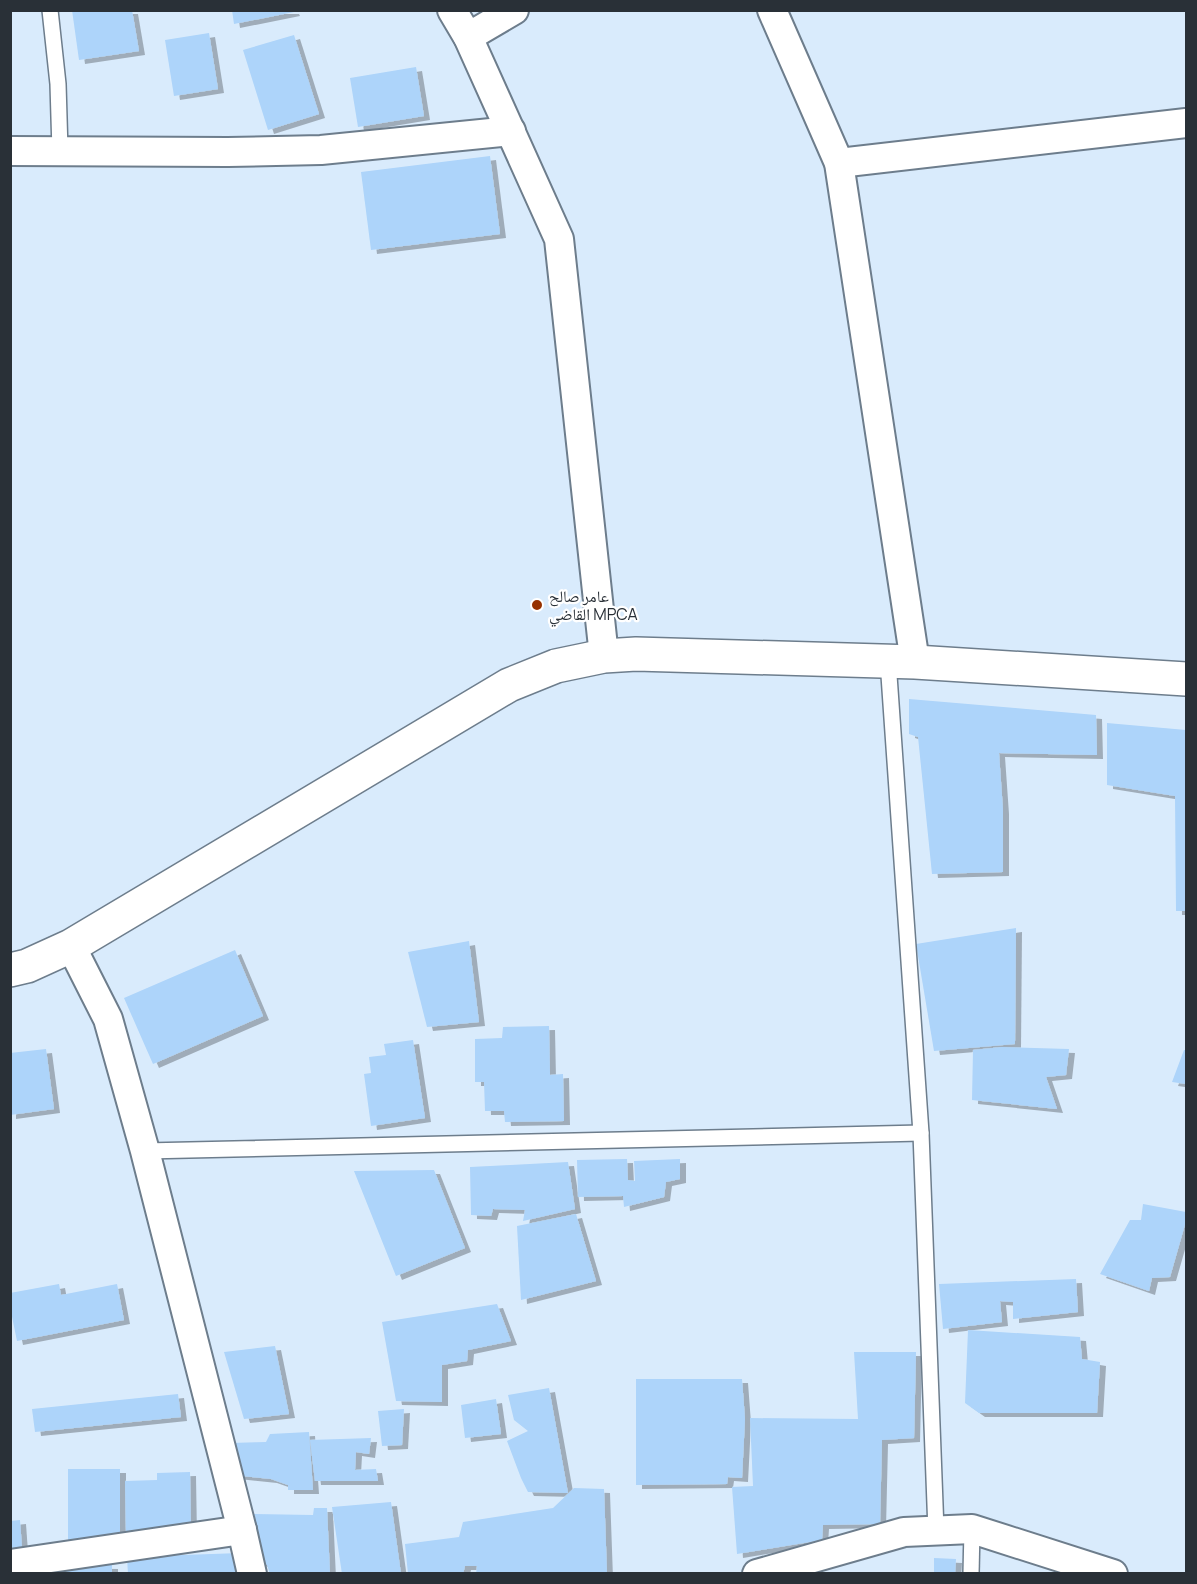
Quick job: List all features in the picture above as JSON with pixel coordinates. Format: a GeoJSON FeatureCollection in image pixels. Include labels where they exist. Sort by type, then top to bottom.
{"type":"FeatureCollection","features":[{"type":"Feature","properties":{"kind":"street"},"geometry":{"type":"LineString","coordinates":[[452,10],[468,37],[559,239],[604,656]]}},
{"type":"Feature","properties":{"kind":"street"},"geometry":{"type":"LineString","coordinates":[[468,37],[514,10]]}},
{"type":"Feature","properties":{"kind":"street"},"geometry":{"type":"LineString","coordinates":[[772,10],[839,163],[902,661]]}},
{"type":"Feature","properties":{"kind":"street"},"geometry":{"type":"LineString","coordinates":[[839,163],[1186,123]]}},
{"type":"Feature","properties":{"kind":"street"},"geometry":{"type":"LineString","coordinates":[[10,151],[321,150],[511,131]]}},
{"type":"Feature","properties":{"kind":"street"},"geometry":{"type":"LineString","coordinates":[[10,970],[27,966],[71,946],[509,685],[556,666],[604,656],[636,654],[902,661],[1186,679]]}},
{"type":"Feature","properties":{"kind":"street"},"geometry":{"type":"LineString","coordinates":[[71,946],[108,1019],[252,1574]]}},
{"type":"Feature","properties":{"kind":"street"},"geometry":{"type":"LineString","coordinates":[[757,1574],[904,1532],[972,1529],[1113,1574]]}},
{"type":"Feature","properties":{"kind":"street"},"geometry":{"type":"LineString","coordinates":[[10,1564],[242,1530]]}},
{"type":"Feature","properties":{"kind":"lane"},"geometry":{"type":"LineString","coordinates":[[50,10],[58,84],[60,151]]}},
{"type":"Feature","properties":{"kind":"lane"},"geometry":{"type":"LineString","coordinates":[[902,661],[936,1531]]}},
{"type":"Feature","properties":{"kind":"lane"},"geometry":{"type":"LineString","coordinates":[[144,1151],[921,1133]]}},
{"type":"Feature","properties":{"kind":"lane"},"geometry":{"type":"LineString","coordinates":[[971,1574],[972,1529]]}},
{"type":"Feature","properties":{"kind":"building"},"geometry":{"type":"Polygon","coordinates":[[[72,10],[132,10],[139,51],[79,60],[72,10]]]}},
{"type":"Feature","properties":{"kind":"building"},"geometry":{"type":"Polygon","coordinates":[[[232,10],[293,10],[294,12],[234,24],[232,10]]]}},
{"type":"Feature","properties":{"kind":"building"},"geometry":{"type":"Polygon","coordinates":[[[209,33],[218,89],[174,96],[165,40],[209,33]]]}},
{"type":"Feature","properties":{"kind":"building"},"geometry":{"type":"Polygon","coordinates":[[[294,35],[319,114],[268,130],[243,50],[294,35]]]}},
{"type":"Feature","properties":{"kind":"building"},"geometry":{"type":"Polygon","coordinates":[[[416,67],[424,116],[358,127],[350,78],[416,67]]]}},
{"type":"Feature","properties":{"kind":"building"},"geometry":{"type":"Polygon","coordinates":[[[490,156],[500,234],[371,250],[361,172],[490,156]]]}},
{"type":"Feature","properties":{"kind":"building"},"geometry":{"type":"Polygon","coordinates":[[[909,699],[1096,715],[1097,755],[999,753],[1003,810],[1003,872],[932,874],[918,737],[909,734],[909,699]]]}},
{"type":"Feature","properties":{"kind":"building"},"geometry":{"type":"Polygon","coordinates":[[[1107,723],[1186,730],[1186,911],[1176,911],[1175,796],[1107,785],[1107,723]]]}},
{"type":"Feature","properties":{"kind":"building"},"geometry":{"type":"Polygon","coordinates":[[[1016,928],[1015,1044],[934,1051],[916,944],[1016,928]]]}},
{"type":"Feature","properties":{"kind":"building"},"geometry":{"type":"Polygon","coordinates":[[[469,941],[479,1022],[427,1027],[408,952],[469,941]]]}},
{"type":"Feature","properties":{"kind":"building"},"geometry":{"type":"Polygon","coordinates":[[[235,950],[263,1016],[153,1064],[124,998],[235,950]]]}},
{"type":"Feature","properties":{"kind":"building"},"geometry":{"type":"Polygon","coordinates":[[[549,1026],[550,1075],[563,1074],[564,1121],[505,1122],[504,1111],[485,1111],[484,1082],[475,1082],[475,1039],[502,1038],[503,1027],[549,1026]]]}},
{"type":"Feature","properties":{"kind":"building"},"geometry":{"type":"Polygon","coordinates":[[[413,1040],[425,1118],[371,1126],[364,1074],[371,1073],[369,1057],[386,1055],[384,1044],[413,1040]]]}},
{"type":"Feature","properties":{"kind":"building"},"geometry":{"type":"Polygon","coordinates":[[[1002,1047],[1069,1049],[1066,1075],[1046,1077],[1057,1109],[972,1100],[973,1050],[1002,1047]]]}},
{"type":"Feature","properties":{"kind":"building"},"geometry":{"type":"Polygon","coordinates":[[[46,1049],[54,1109],[10,1115],[10,1053],[46,1049]]]}},
{"type":"Feature","properties":{"kind":"building"},"geometry":{"type":"Polygon","coordinates":[[[1184,1050],[1186,1050],[1186,1084],[1172,1082],[1184,1050]]]}},
{"type":"Feature","properties":{"kind":"building"},"geometry":{"type":"Polygon","coordinates":[[[627,1159],[628,1180],[635,1181],[634,1161],[680,1159],[680,1179],[666,1182],[664,1197],[624,1207],[623,1196],[578,1197],[577,1160],[627,1159]]]}},
{"type":"Feature","properties":{"kind":"building"},"geometry":{"type":"Polygon","coordinates":[[[568,1162],[575,1209],[523,1221],[525,1210],[493,1209],[491,1216],[471,1215],[470,1167],[568,1162]]]}},
{"type":"Feature","properties":{"kind":"building"},"geometry":{"type":"Polygon","coordinates":[[[434,1170],[465,1248],[396,1276],[354,1171],[434,1170]]]}},
{"type":"Feature","properties":{"kind":"building"},"geometry":{"type":"Polygon","coordinates":[[[1143,1204],[1186,1212],[1186,1221],[1170,1277],[1152,1278],[1149,1291],[1100,1274],[1130,1220],[1141,1220],[1143,1204]]]}},
{"type":"Feature","properties":{"kind":"building"},"geometry":{"type":"Polygon","coordinates":[[[576,1214],[596,1281],[521,1300],[517,1226],[576,1214]]]}},
{"type":"Feature","properties":{"kind":"building"},"geometry":{"type":"Polygon","coordinates":[[[1076,1279],[1078,1312],[1013,1319],[1013,1302],[1000,1301],[1002,1322],[943,1329],[939,1284],[1076,1279]]]}},
{"type":"Feature","properties":{"kind":"building"},"geometry":{"type":"Polygon","coordinates":[[[59,1284],[61,1295],[117,1284],[124,1320],[17,1341],[10,1307],[10,1293],[59,1284]]]}},
{"type":"Feature","properties":{"kind":"building"},"geometry":{"type":"Polygon","coordinates":[[[497,1304],[511,1341],[468,1350],[467,1361],[442,1365],[442,1402],[396,1401],[382,1322],[497,1304]]]}},
{"type":"Feature","properties":{"kind":"building"},"geometry":{"type":"Polygon","coordinates":[[[968,1330],[1080,1337],[1082,1359],[1100,1362],[1097,1413],[979,1413],[965,1403],[968,1330]]]}},
{"type":"Feature","properties":{"kind":"building"},"geometry":{"type":"Polygon","coordinates":[[[275,1346],[289,1414],[244,1419],[224,1352],[275,1346]]]}},
{"type":"Feature","properties":{"kind":"building"},"geometry":{"type":"Polygon","coordinates":[[[854,1352],[916,1352],[914,1438],[882,1440],[880,1524],[823,1525],[822,1540],[737,1554],[732,1487],[753,1486],[750,1418],[858,1419],[854,1352]]]}},
{"type":"Feature","properties":{"kind":"building"},"geometry":{"type":"Polygon","coordinates":[[[636,1379],[742,1379],[745,1419],[742,1478],[728,1477],[727,1484],[636,1485],[636,1379]]]}},
{"type":"Feature","properties":{"kind":"building"},"geometry":{"type":"Polygon","coordinates":[[[549,1388],[568,1493],[528,1492],[507,1441],[528,1431],[514,1420],[508,1395],[549,1388]]]}},
{"type":"Feature","properties":{"kind":"building"},"geometry":{"type":"Polygon","coordinates":[[[178,1394],[181,1417],[35,1432],[32,1409],[178,1394]]]}},
{"type":"Feature","properties":{"kind":"building"},"geometry":{"type":"Polygon","coordinates":[[[496,1399],[501,1434],[465,1438],[461,1405],[496,1399]]]}},
{"type":"Feature","properties":{"kind":"building"},"geometry":{"type":"Polygon","coordinates":[[[404,1409],[402,1445],[382,1446],[378,1411],[404,1409]]]}},
{"type":"Feature","properties":{"kind":"building"},"geometry":{"type":"Polygon","coordinates":[[[309,1432],[313,1490],[288,1490],[288,1485],[271,1479],[233,1475],[230,1443],[266,1442],[270,1434],[309,1432]]]}},
{"type":"Feature","properties":{"kind":"building"},"geometry":{"type":"Polygon","coordinates":[[[371,1438],[369,1454],[356,1452],[355,1470],[376,1469],[378,1481],[315,1481],[310,1440],[371,1438]]]}},
{"type":"Feature","properties":{"kind":"building"},"geometry":{"type":"Polygon","coordinates":[[[68,1469],[120,1469],[120,1544],[68,1544],[68,1469]]]}},
{"type":"Feature","properties":{"kind":"building"},"geometry":{"type":"Polygon","coordinates":[[[190,1472],[191,1532],[126,1533],[125,1481],[157,1480],[157,1473],[190,1472]]]}},
{"type":"Feature","properties":{"kind":"building"},"geometry":{"type":"Polygon","coordinates":[[[574,1488],[604,1489],[607,1574],[476,1574],[477,1566],[465,1566],[463,1574],[408,1574],[405,1544],[459,1537],[463,1522],[553,1508],[574,1488]]]}},
{"type":"Feature","properties":{"kind":"building"},"geometry":{"type":"Polygon","coordinates":[[[391,1502],[401,1574],[342,1574],[332,1507],[391,1502]]]}},
{"type":"Feature","properties":{"kind":"building"},"geometry":{"type":"Polygon","coordinates":[[[314,1508],[327,1508],[330,1574],[270,1574],[267,1565],[259,1562],[254,1514],[313,1515],[314,1508]]]}},
{"type":"Feature","properties":{"kind":"building"},"geometry":{"type":"Polygon","coordinates":[[[20,1520],[22,1548],[10,1549],[10,1521],[20,1520]]]}},
{"type":"Feature","properties":{"kind":"building"},"geometry":{"type":"Polygon","coordinates":[[[240,1553],[241,1574],[128,1574],[127,1557],[240,1553]]]}},
{"type":"Feature","properties":{"kind":"building"},"geometry":{"type":"Polygon","coordinates":[[[934,1558],[956,1559],[955,1574],[934,1574],[934,1558]]]}},
{"type":"Feature","properties":{"kind":"building"},"geometry":{"type":"Polygon","coordinates":[[[36,1564],[112,1565],[112,1574],[36,1574],[36,1564]]]}},
{"type":"Feature","properties":{"kind":"place","name":"عامر صالح القاضي MPCA"},"geometry":{"type":"Point","coordinates":[537,605]}}]}
